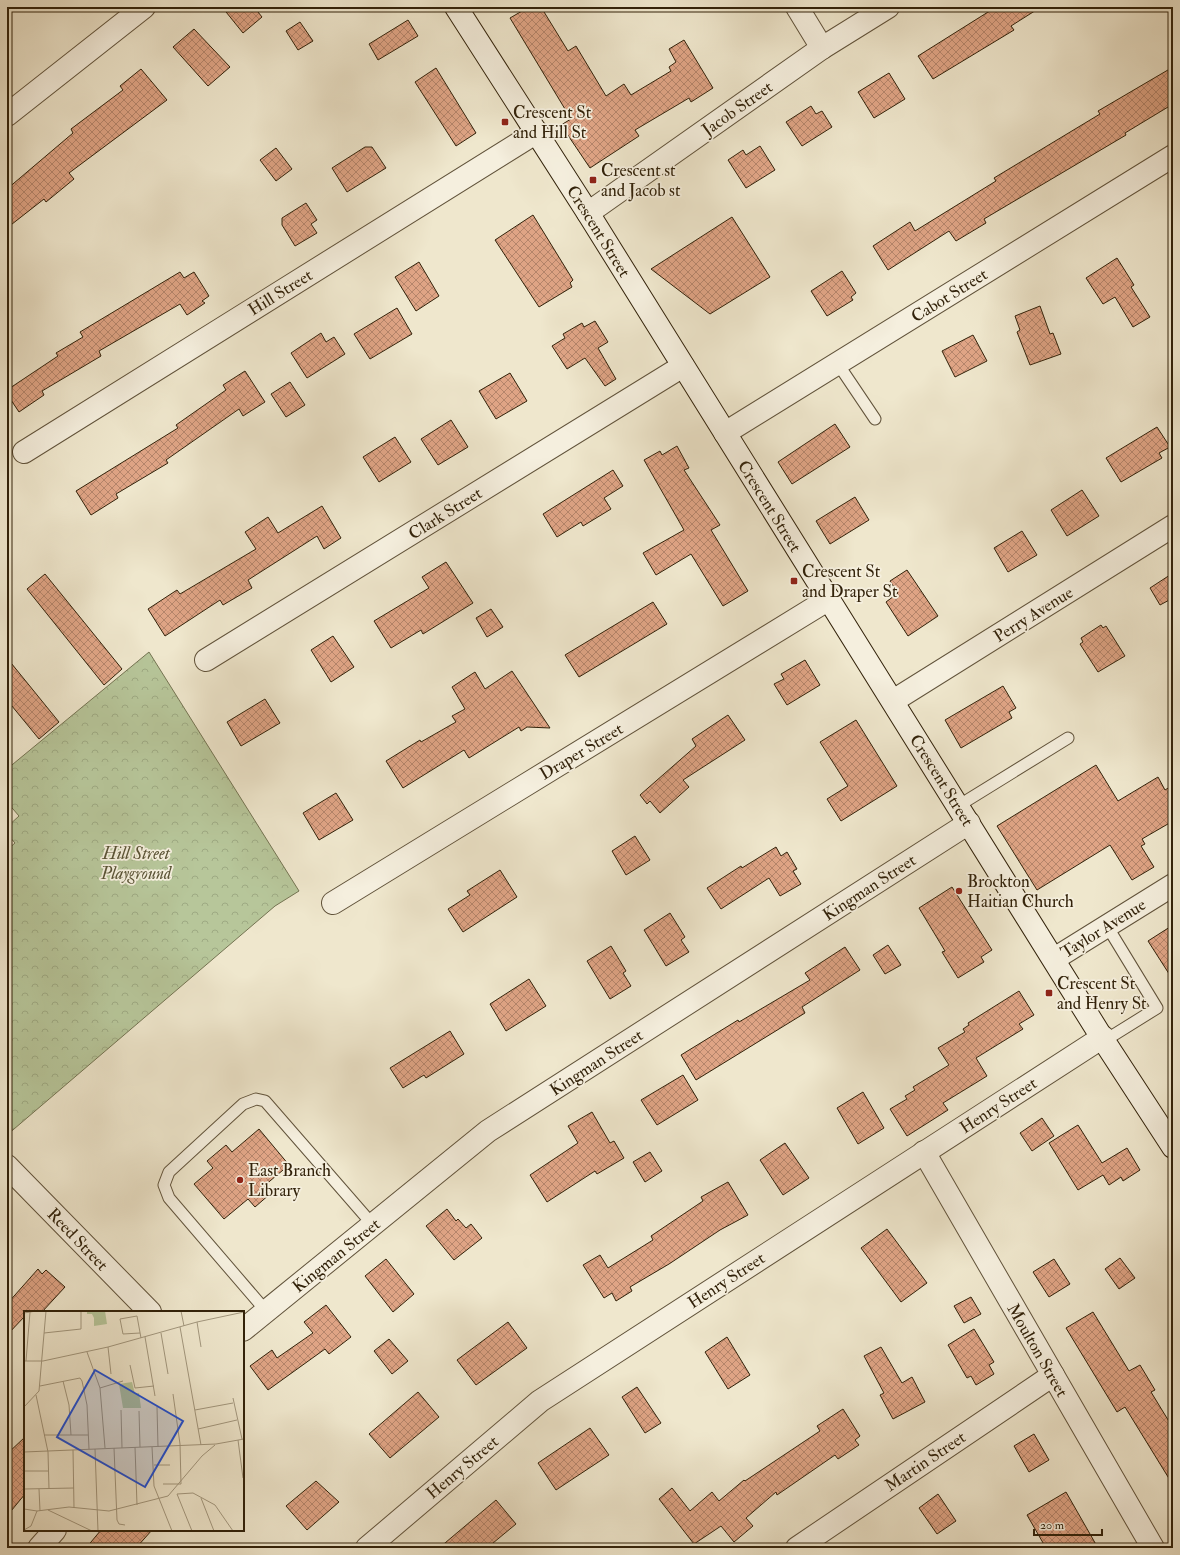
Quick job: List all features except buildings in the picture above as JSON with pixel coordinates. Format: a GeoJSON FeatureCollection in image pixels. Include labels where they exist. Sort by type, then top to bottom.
{"type":"FeatureCollection","features":[{"type":"Feature","properties":{"kind":"street"},"geometry":{"type":"LineString","coordinates":[[7,115],[144,7]]}},
{"type":"Feature","properties":{"kind":"street","name":"Crescent Street"},"geometry":{"type":"LineString","coordinates":[[456,7],[588,213],[963,815],[1173,1147]]}},
{"type":"Feature","properties":{"kind":"street"},"geometry":{"type":"LineString","coordinates":[[797,7],[822,48]]}},
{"type":"Feature","properties":{"kind":"street","name":"Jacob Street"},"geometry":{"type":"LineString","coordinates":[[588,213],[822,48],[888,7]]}},
{"type":"Feature","properties":{"kind":"street","name":"Hill Street"},"geometry":{"type":"LineString","coordinates":[[24,452],[537,132]]}},
{"type":"Feature","properties":{"kind":"street","name":"Cabot Street"},"geometry":{"type":"LineString","coordinates":[[725,433],[1173,156]]}},
{"type":"Feature","properties":{"kind":"street","name":"Clark Street"},"geometry":{"type":"LineString","coordinates":[[206,660],[683,366]]}},
{"type":"Feature","properties":{"kind":"street","name":"Perry Avenue"},"geometry":{"type":"LineString","coordinates":[[893,701],[1173,526]]}},
{"type":"Feature","properties":{"kind":"street","name":"Draper Street"},"geometry":{"type":"LineString","coordinates":[[333,903],[829,599]]}},
{"type":"Feature","properties":{"kind":"street","name":"Kingman Street"},"geometry":{"type":"LineString","coordinates":[[244,1329],[488,1131],[963,815]]}},
{"type":"Feature","properties":{"kind":"street","name":"Taylor Avenue"},"geometry":{"type":"LineString","coordinates":[[1054,959],[1173,885]]}},
{"type":"Feature","properties":{"kind":"street","name":"Henry Street"},"geometry":{"type":"LineString","coordinates":[[367,1548],[540,1401],[924,1152],[1104,1039]]}},
{"type":"Feature","properties":{"kind":"street","name":"Moulton Street"},"geometry":{"type":"LineString","coordinates":[[924,1152],[1153,1548]]}},
{"type":"Feature","properties":{"kind":"street","name":"Reed Street"},"geometry":{"type":"LineString","coordinates":[[7,1166],[149,1311]]}},
{"type":"Feature","properties":{"kind":"street","name":"Martin Street"},"geometry":{"type":"LineString","coordinates":[[797,1548],[1053,1375]]}},
{"type":"Feature","properties":{"kind":"street"},"geometry":{"type":"LineString","coordinates":[[39,1548],[54,1531]]}},
{"type":"Feature","properties":{"kind":"lane"},"geometry":{"type":"LineString","coordinates":[[838,364],[875,419]]}},
{"type":"Feature","properties":{"kind":"lane"},"geometry":{"type":"LineString","coordinates":[[963,815],[1068,738]]}},
{"type":"Feature","properties":{"kind":"lane"},"geometry":{"type":"LineString","coordinates":[[1104,1039],[1157,1008],[1108,926]]}},
{"type":"Feature","properties":{"kind":"lane"},"geometry":{"type":"LineString","coordinates":[[266,1311],[169,1198],[164,1185],[169,1172],[242,1104],[256,1099],[265,1101],[373,1225]]}},
{"type":"Feature","properties":{"kind":"green space","name":"Hill Street Playground"},"geometry":{"type":"Polygon","coordinates":[[[149,652],[299,891],[275,906],[7,1135],[7,850],[15,843],[7,834],[7,827],[19,816],[7,802],[7,769],[149,652]]]}},
{"type":"Feature","properties":{"kind":"place","name":"Crescent St and Hill St"},"geometry":{"type":"Point","coordinates":[505,122]}},
{"type":"Feature","properties":{"kind":"place","name":"Crescent st and Jacob st"},"geometry":{"type":"Point","coordinates":[593,180]}},
{"type":"Feature","properties":{"kind":"place","name":"Crescent St and Draper St"},"geometry":{"type":"Point","coordinates":[794,581]}},
{"type":"Feature","properties":{"kind":"place","name":"Brockton Haitian Church"},"geometry":{"type":"Point","coordinates":[959,891]}},
{"type":"Feature","properties":{"kind":"place","name":"Crescent St and Henry St"},"geometry":{"type":"Point","coordinates":[1049,993]}},
{"type":"Feature","properties":{"kind":"place","name":"East Branch Library"},"geometry":{"type":"Point","coordinates":[240,1180]}}]}
